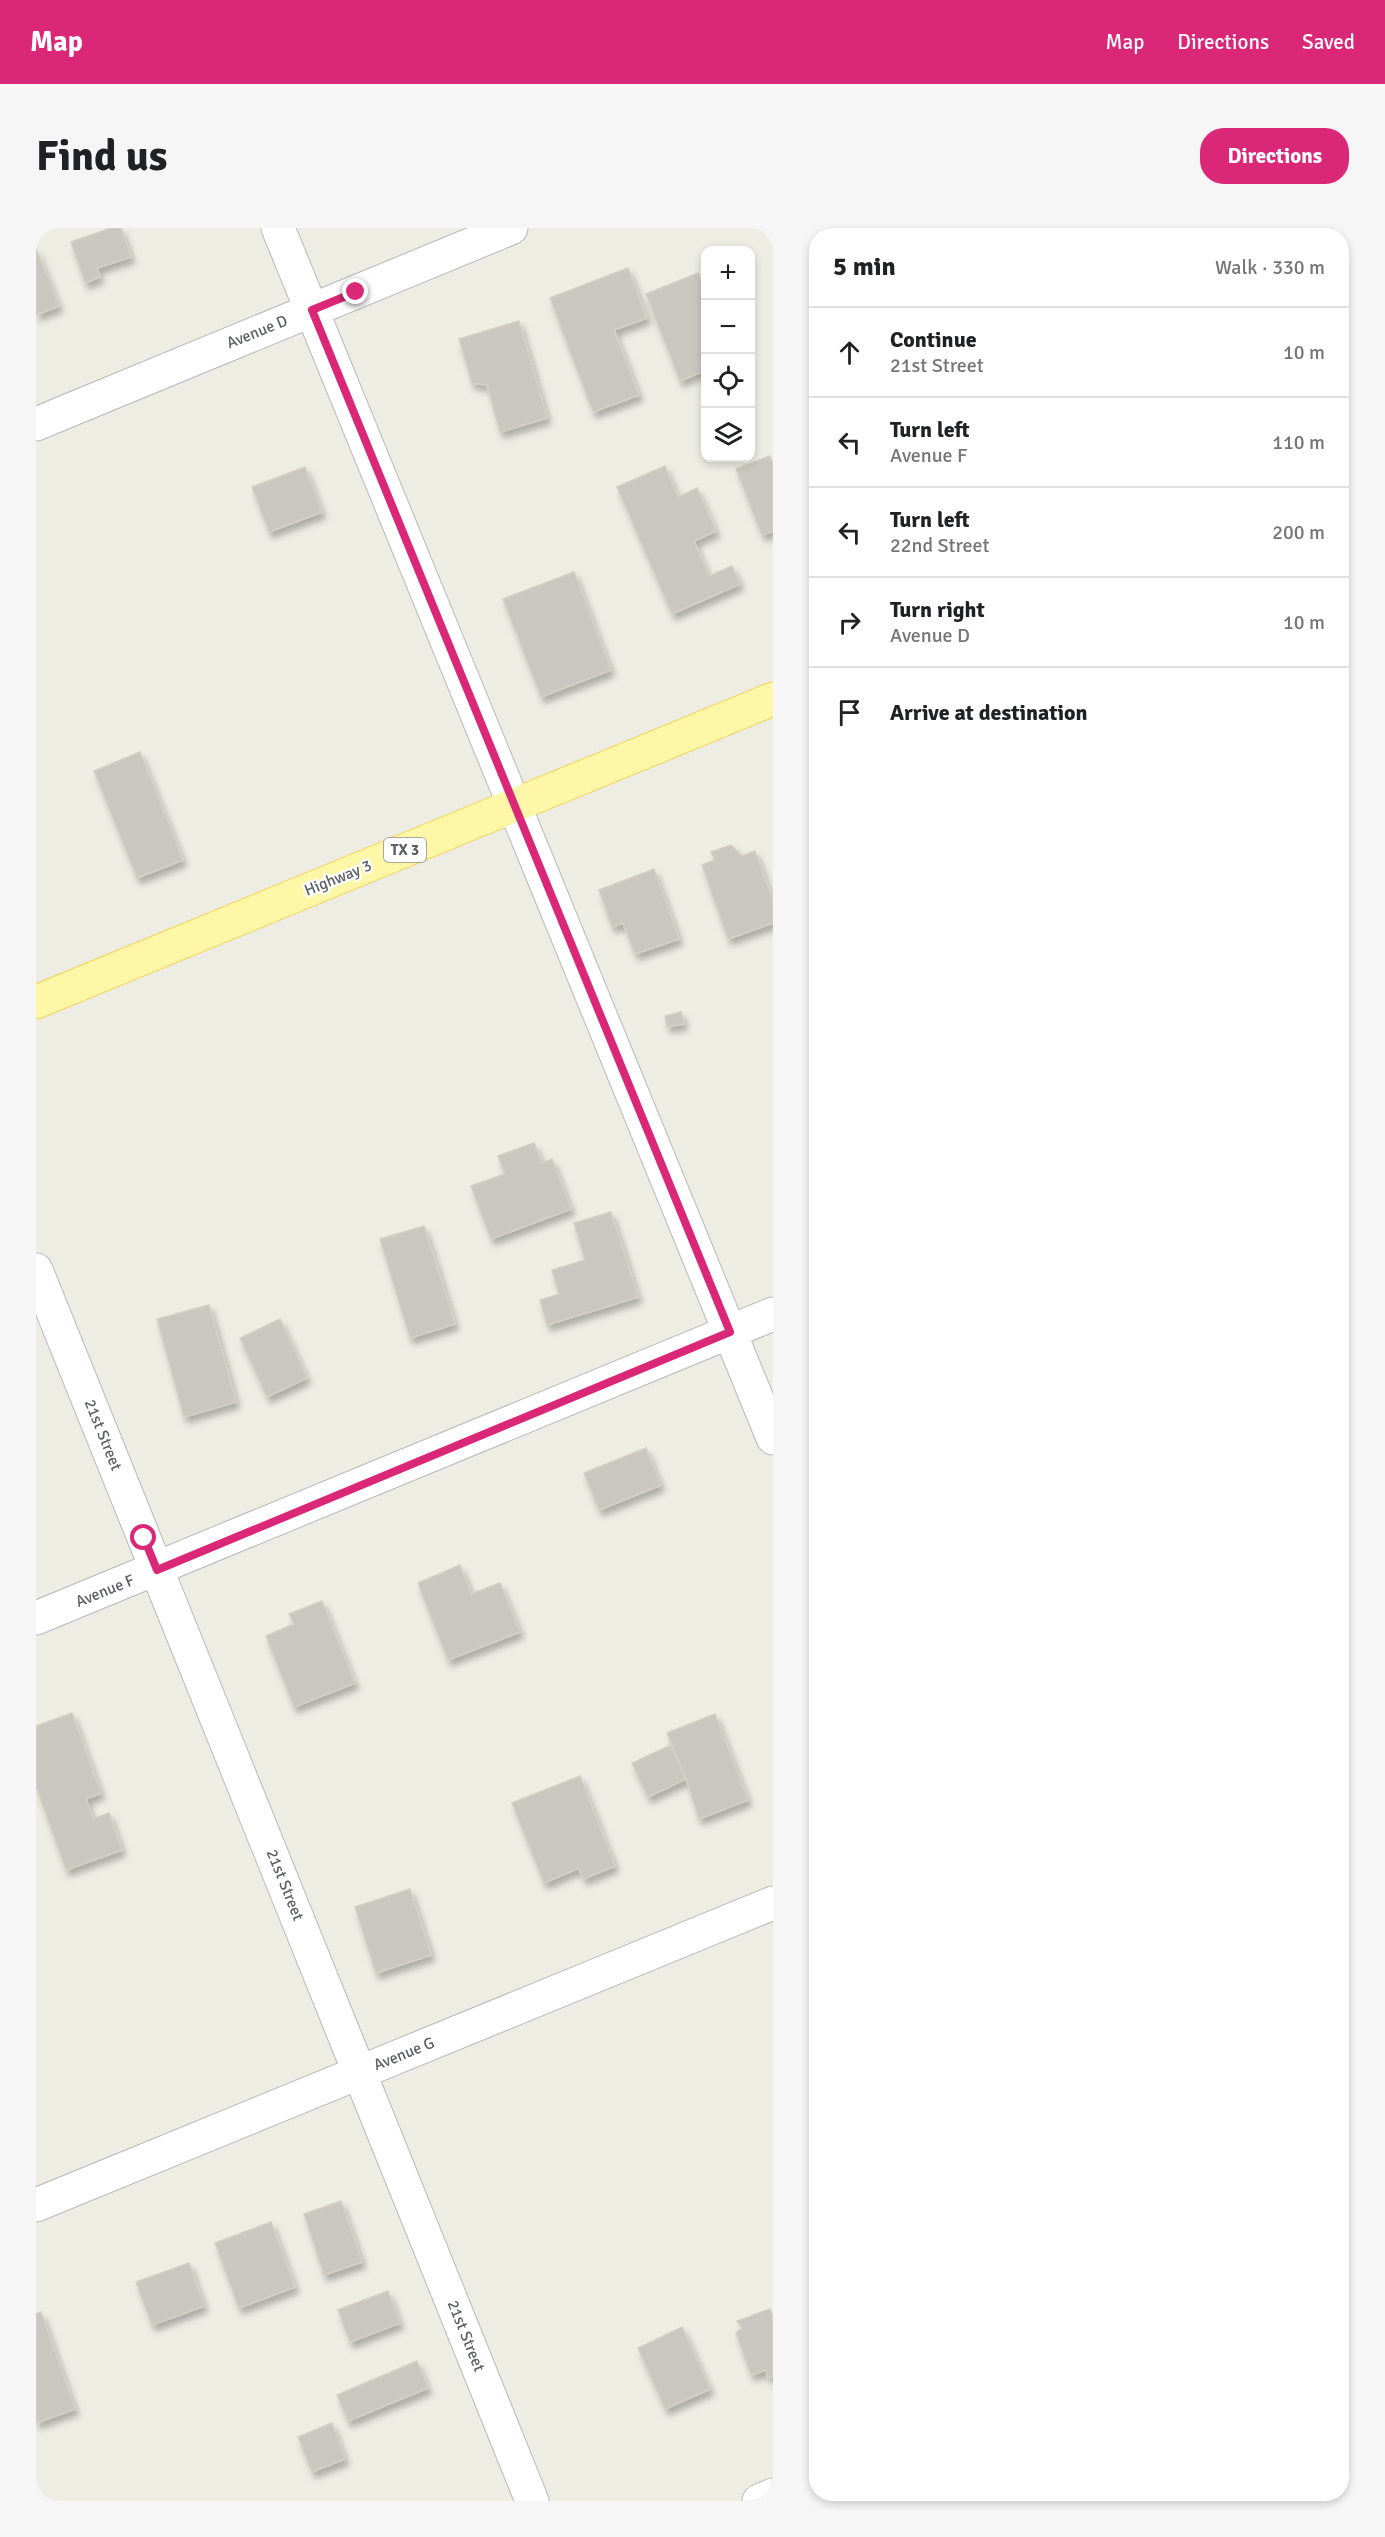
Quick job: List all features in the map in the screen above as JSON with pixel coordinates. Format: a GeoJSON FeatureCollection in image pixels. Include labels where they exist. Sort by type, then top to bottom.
{"type":"FeatureCollection","features":[{"type":"Feature","properties":{"kind":"main road","name":"Highway 3"},"geometry":{"type":"LineString","coordinates":[[36,1002],[773,699]]}},
{"type":"Feature","properties":{"kind":"street"},"geometry":{"type":"LineString","coordinates":[[278,228],[773,1438]]}},
{"type":"Feature","properties":{"kind":"street","name":"Avenue D"},"geometry":{"type":"LineString","coordinates":[[36,424],[511,228]]}},
{"type":"Feature","properties":{"kind":"street","name":"21st Street"},"geometry":{"type":"LineString","coordinates":[[36,1270],[532,2501]]}},
{"type":"Feature","properties":{"kind":"street","name":"Avenue F"},"geometry":{"type":"LineString","coordinates":[[36,1618],[773,1314]]}},
{"type":"Feature","properties":{"kind":"street","name":"Avenue G"},"geometry":{"type":"LineString","coordinates":[[36,2205],[773,1903]]}},
{"type":"Feature","properties":{"kind":"street"},"geometry":{"type":"LineString","coordinates":[[759,2501],[773,2495]]}},
{"type":"Feature","properties":{"kind":"building"},"geometry":{"type":"Polygon","coordinates":[[[111,228],[121,228],[131,257],[97,268],[100,277],[85,283],[71,242],[111,228]]]}},
{"type":"Feature","properties":{"kind":"building"},"geometry":{"type":"Polygon","coordinates":[[[36,248],[59,306],[36,315],[36,248]]]}},
{"type":"Feature","properties":{"kind":"building"},"geometry":{"type":"Polygon","coordinates":[[[628,268],[647,318],[614,330],[639,395],[593,412],[550,298],[628,268]]]}},
{"type":"Feature","properties":{"kind":"building"},"geometry":{"type":"Polygon","coordinates":[[[698,273],[701,280],[701,372],[680,381],[646,294],[698,273]]]}},
{"type":"Feature","properties":{"kind":"building"},"geometry":{"type":"Polygon","coordinates":[[[519,321],[547,418],[500,432],[487,385],[472,383],[459,339],[519,321]]]}},
{"type":"Feature","properties":{"kind":"building"},"geometry":{"type":"Polygon","coordinates":[[[770,456],[773,465],[773,531],[762,535],[736,469],[770,456]]]}},
{"type":"Feature","properties":{"kind":"building"},"geometry":{"type":"Polygon","coordinates":[[[665,466],[678,497],[697,488],[716,531],[694,541],[709,576],[732,566],[740,584],[672,614],[617,487],[665,466]]]}},
{"type":"Feature","properties":{"kind":"building"},"geometry":{"type":"Polygon","coordinates":[[[305,467],[322,512],[269,532],[252,487],[305,467]]]}},
{"type":"Feature","properties":{"kind":"building"},"geometry":{"type":"Polygon","coordinates":[[[574,572],[611,670],[541,697],[503,599],[574,572]]]}},
{"type":"Feature","properties":{"kind":"building"},"geometry":{"type":"Polygon","coordinates":[[[140,752],[183,860],[137,878],[94,771],[140,752]]]}},
{"type":"Feature","properties":{"kind":"building"},"geometry":{"type":"Polygon","coordinates":[[[731,845],[742,856],[755,851],[773,901],[773,923],[728,939],[702,865],[715,860],[711,852],[731,845]]]}},
{"type":"Feature","properties":{"kind":"building"},"geometry":{"type":"Polygon","coordinates":[[[654,869],[679,939],[635,954],[623,923],[612,927],[599,890],[654,869]]]}},
{"type":"Feature","properties":{"kind":"building"},"geometry":{"type":"Polygon","coordinates":[[[681,1012],[684,1024],[667,1027],[665,1016],[681,1012]]]}},
{"type":"Feature","properties":{"kind":"building"},"geometry":{"type":"Polygon","coordinates":[[[534,1143],[542,1163],[552,1159],[571,1209],[491,1239],[471,1186],[505,1174],[498,1156],[534,1143]]]}},
{"type":"Feature","properties":{"kind":"building"},"geometry":{"type":"Polygon","coordinates":[[[611,1212],[638,1297],[547,1325],[540,1300],[559,1294],[552,1270],[585,1260],[574,1223],[611,1212]]]}},
{"type":"Feature","properties":{"kind":"building"},"geometry":{"type":"Polygon","coordinates":[[[424,1226],[455,1324],[410,1338],[380,1239],[424,1226]]]}},
{"type":"Feature","properties":{"kind":"building"},"geometry":{"type":"Polygon","coordinates":[[[209,1305],[236,1402],[184,1417],[157,1319],[209,1305]]]}},
{"type":"Feature","properties":{"kind":"building"},"geometry":{"type":"Polygon","coordinates":[[[280,1319],[307,1378],[267,1397],[240,1338],[280,1319]]]}},
{"type":"Feature","properties":{"kind":"building"},"geometry":{"type":"Polygon","coordinates":[[[646,1448],[661,1485],[599,1510],[584,1473],[646,1448]]]}},
{"type":"Feature","properties":{"kind":"building"},"geometry":{"type":"Polygon","coordinates":[[[460,1565],[471,1594],[500,1583],[520,1632],[448,1660],[418,1583],[460,1565]]]}},
{"type":"Feature","properties":{"kind":"building"},"geometry":{"type":"Polygon","coordinates":[[[322,1601],[355,1683],[294,1707],[266,1636],[294,1624],[289,1614],[322,1601]]]}},
{"type":"Feature","properties":{"kind":"building"},"geometry":{"type":"Polygon","coordinates":[[[72,1713],[101,1793],[86,1799],[93,1819],[109,1813],[122,1850],[66,1870],[36,1786],[36,1726],[72,1713]]]}},
{"type":"Feature","properties":{"kind":"building"},"geometry":{"type":"Polygon","coordinates":[[[715,1714],[748,1800],[699,1819],[667,1733],[715,1714]]]}},
{"type":"Feature","properties":{"kind":"building"},"geometry":{"type":"Polygon","coordinates":[[[671,1745],[686,1779],[648,1797],[632,1763],[671,1745]]]}},
{"type":"Feature","properties":{"kind":"building"},"geometry":{"type":"Polygon","coordinates":[[[580,1776],[615,1866],[583,1879],[579,1868],[544,1883],[512,1803],[580,1776]]]}},
{"type":"Feature","properties":{"kind":"building"},"geometry":{"type":"Polygon","coordinates":[[[410,1889],[431,1955],[376,1973],[355,1907],[410,1889]]]}},
{"type":"Feature","properties":{"kind":"building"},"geometry":{"type":"Polygon","coordinates":[[[341,2201],[362,2262],[324,2275],[304,2214],[341,2201]]]}},
{"type":"Feature","properties":{"kind":"building"},"geometry":{"type":"Polygon","coordinates":[[[271,2222],[295,2287],[239,2308],[215,2243],[271,2222]]]}},
{"type":"Feature","properties":{"kind":"building"},"geometry":{"type":"Polygon","coordinates":[[[189,2263],[204,2306],[152,2325],[136,2282],[189,2263]]]}},
{"type":"Feature","properties":{"kind":"building"},"geometry":{"type":"Polygon","coordinates":[[[388,2291],[400,2323],[350,2342],[338,2310],[388,2291]]]}},
{"type":"Feature","properties":{"kind":"building"},"geometry":{"type":"Polygon","coordinates":[[[770,2309],[773,2317],[773,2376],[768,2378],[766,2370],[751,2375],[736,2333],[742,2328],[737,2321],[770,2309]]]}},
{"type":"Feature","properties":{"kind":"building"},"geometry":{"type":"Polygon","coordinates":[[[41,2312],[75,2409],[36,2423],[36,2314],[41,2312]]]}},
{"type":"Feature","properties":{"kind":"building"},"geometry":{"type":"Polygon","coordinates":[[[682,2327],[710,2389],[665,2409],[638,2348],[682,2327]]]}},
{"type":"Feature","properties":{"kind":"building"},"geometry":{"type":"Polygon","coordinates":[[[417,2361],[428,2388],[348,2421],[337,2395],[417,2361]]]}},
{"type":"Feature","properties":{"kind":"building"},"geometry":{"type":"Polygon","coordinates":[[[332,2423],[345,2459],[312,2472],[298,2437],[332,2423]]]}},
{"type":"Feature","properties":{"kind":"route"},"geometry":{"type":"LineString","coordinates":[[144,1538],[157,1570],[730,1332],[312,310],[356,292]]}}]}
